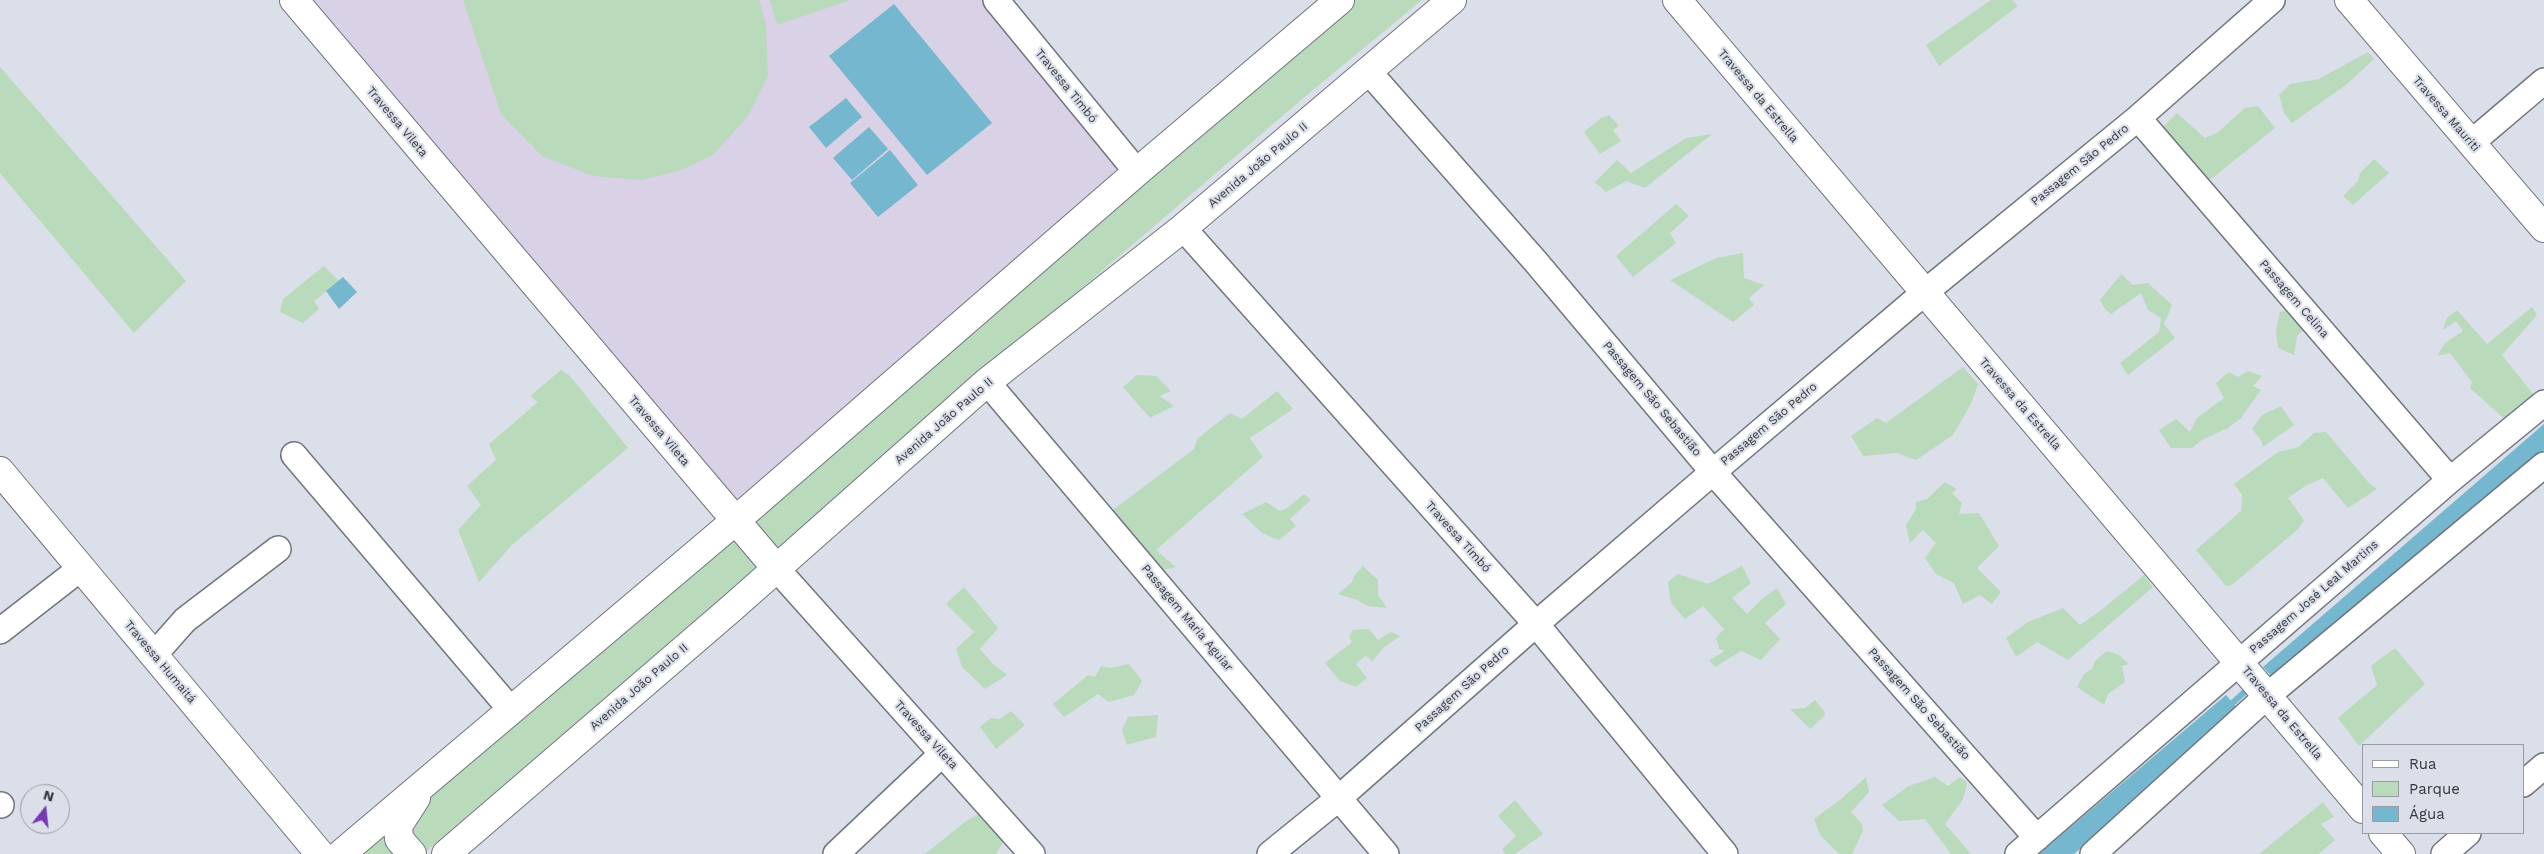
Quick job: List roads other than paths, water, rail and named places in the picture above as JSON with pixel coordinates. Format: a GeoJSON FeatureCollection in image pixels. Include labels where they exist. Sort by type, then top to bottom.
{"type":"FeatureCollection","features":[{"type":"Feature","properties":{"kind":"main road","name":"Travessa Vileta"},"geometry":{"type":"LineString","coordinates":[[294,0],[776,568]]}},
{"type":"Feature","properties":{"kind":"main road"},"geometry":{"type":"LineString","coordinates":[[341,854],[735,521],[1137,172],[1340,0]]}},
{"type":"Feature","properties":{"kind":"main road","name":"Avenida João Paulo II"},"geometry":{"type":"LineString","coordinates":[[446,854],[987,382],[1183,228],[1452,0]]}},
{"type":"Feature","properties":{"kind":"main road","name":"Travessa da Estrella"},"geometry":{"type":"LineString","coordinates":[[1677,0],[1924,293],[2240,661],[2267,696],[2362,808]]}},
{"type":"Feature","properties":{"kind":"main road","name":"Travessa Mauriti"},"geometry":{"type":"LineString","coordinates":[[2349,0],[2544,228]]}},
{"type":"Feature","properties":{"kind":"main road","name":"Travessa Humaitá"},"geometry":{"type":"LineString","coordinates":[[0,471],[320,854]]}},
{"type":"Feature","properties":{"kind":"main road"},"geometry":{"type":"LineString","coordinates":[[412,854],[400,838],[398,826],[432,777]]}},
{"type":"Feature","properties":{"kind":"main road"},"geometry":{"type":"LineString","coordinates":[[2384,834],[2401,854]]}},
{"type":"Feature","properties":{"kind":"street","name":"Travessa Timbó"},"geometry":{"type":"LineString","coordinates":[[996,0],[1137,172]]}},
{"type":"Feature","properties":{"kind":"street","name":"Passagem São Pedro"},"geometry":{"type":"LineString","coordinates":[[1270,854],[1339,798],[1536,624],[1713,472],[1924,293],[2138,118],[2272,0]]}},
{"type":"Feature","properties":{"kind":"street","name":"Passagem São Sebastião"},"geometry":{"type":"LineString","coordinates":[[1368,71],[1536,262],[1713,472],[2038,838]]}},
{"type":"Feature","properties":{"kind":"street"},"geometry":{"type":"LineString","coordinates":[[2471,143],[2544,81]]}},
{"type":"Feature","properties":{"kind":"street","name":"Passagem Celina"},"geometry":{"type":"LineString","coordinates":[[2138,118],[2450,480]]}},
{"type":"Feature","properties":{"kind":"street","name":"Travessa Timbó"},"geometry":{"type":"LineString","coordinates":[[1183,228],[1536,624],[1724,854]]}},
{"type":"Feature","properties":{"kind":"street","name":"Passagem Maria Aguiar"},"geometry":{"type":"LineString","coordinates":[[987,382],[1386,854]]}},
{"type":"Feature","properties":{"kind":"street","name":"Passagem José Leal Martins"},"geometry":{"type":"LineString","coordinates":[[2018,854],[2450,480],[2544,403]]}},
{"type":"Feature","properties":{"kind":"street"},"geometry":{"type":"LineString","coordinates":[[294,455],[511,710]]}},
{"type":"Feature","properties":{"kind":"street"},"geometry":{"type":"LineString","coordinates":[[2093,854],[2267,696],[2544,465]]}},
{"type":"Feature","properties":{"kind":"street"},"geometry":{"type":"LineString","coordinates":[[154,655],[185,620],[278,549]]}},
{"type":"Feature","properties":{"kind":"street"},"geometry":{"type":"LineString","coordinates":[[0,631],[81,568]]}},
{"type":"Feature","properties":{"kind":"street","name":"Travessa Vileta"},"geometry":{"type":"LineString","coordinates":[[776,568],[1032,854]]}},
{"type":"Feature","properties":{"kind":"street"},"geometry":{"type":"LineString","coordinates":[[836,854],[942,754]]}},
{"type":"Feature","properties":{"kind":"street"},"geometry":{"type":"LineString","coordinates":[[2524,783],[2544,766]]}},
{"type":"Feature","properties":{"kind":"street"},"geometry":{"type":"LineString","coordinates":[[2444,854],[2467,834]]}},
{"type":"Feature","properties":{"kind":"water"},"geometry":{"type":"Polygon","coordinates":[[[894,4],[992,123],[927,175],[829,56],[894,4]]]}},
{"type":"Feature","properties":{"kind":"water"},"geometry":{"type":"Polygon","coordinates":[[[846,98],[862,117],[826,148],[809,127],[846,98]]]}},
{"type":"Feature","properties":{"kind":"water"},"geometry":{"type":"Polygon","coordinates":[[[869,127],[888,149],[852,180],[833,158],[869,127]]]}},
{"type":"Feature","properties":{"kind":"water"},"geometry":{"type":"Polygon","coordinates":[[[890,150],[918,185],[878,217],[850,183],[890,150]]]}},
{"type":"Feature","properties":{"kind":"water"},"geometry":{"type":"Polygon","coordinates":[[[343,277],[357,292],[339,309],[326,291],[343,277]]]}},
{"type":"Feature","properties":{"kind":"water"},"geometry":{"type":"Polygon","coordinates":[[[2544,424],[2544,450],[2276,681],[2263,667],[2544,424]]]}},
{"type":"Feature","properties":{"kind":"water"},"geometry":{"type":"Polygon","coordinates":[[[2226,695],[2240,711],[2074,854],[2039,854],[2226,695]]]}},
{"type":"Feature","properties":{"kind":"waterway"},"geometry":{"type":"LineString","coordinates":[[2227,708],[2251,686]]}}]}
